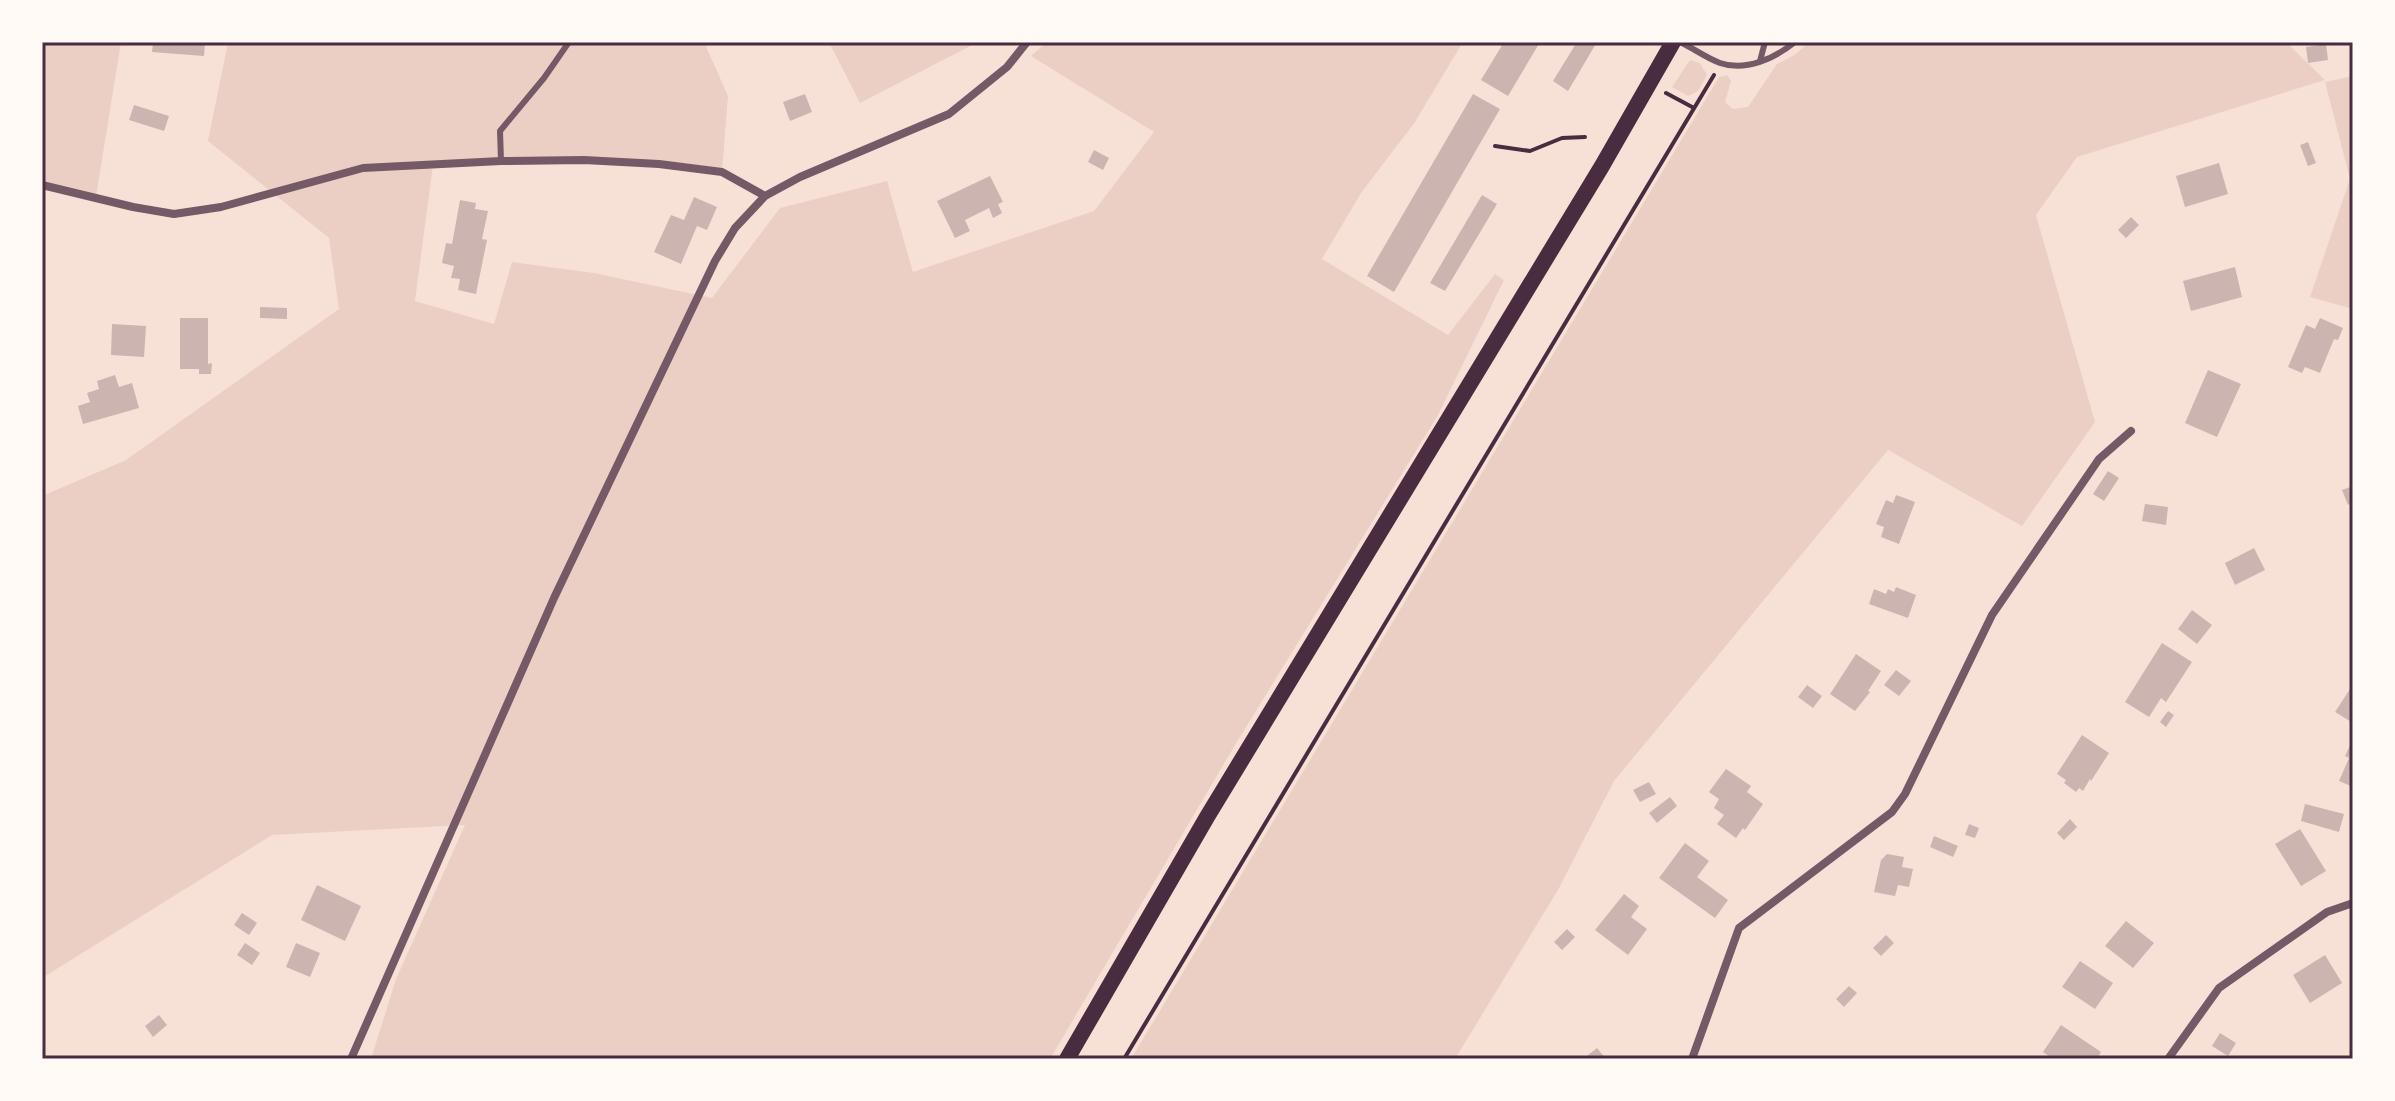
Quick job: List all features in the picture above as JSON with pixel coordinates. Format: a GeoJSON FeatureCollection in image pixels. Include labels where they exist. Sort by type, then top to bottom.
{"type":"FeatureCollection","features":[{"type":"Feature","properties":{"kind":"main road"},"geometry":{"type":"LineString","coordinates":[[1067,1059],[1207,817],[1602,166],[1673,42]]}},
{"type":"Feature","properties":{"kind":"street"},"geometry":{"type":"LineString","coordinates":[[351,1059],[554,598],[701,289],[735,228],[765,196],[800,177],[949,114],[1007,67],[1027,42]]}},
{"type":"Feature","properties":{"kind":"street"},"geometry":{"type":"LineString","coordinates":[[42,185],[174,214],[221,207],[363,168],[584,160],[659,164],[722,172],[765,196]]}},
{"type":"Feature","properties":{"kind":"street"},"geometry":{"type":"LineString","coordinates":[[1692,1059],[1739,928],[1892,812],[1905,794],[1992,615],[2099,459],[2131,431]]}},
{"type":"Feature","properties":{"kind":"street"},"geometry":{"type":"LineString","coordinates":[[2168,1059],[2219,988],[2327,912],[2353,903]]}},
{"type":"Feature","properties":{"kind":"lane"},"geometry":{"type":"LineString","coordinates":[[501,161],[500,131],[569,42]]}},
{"type":"Feature","properties":{"kind":"lane"},"geometry":{"type":"LineString","coordinates":[[1680,42],[1721,63],[1743,66],[1777,57],[1795,42]]}},
{"type":"Feature","properties":{"kind":"lane"},"geometry":{"type":"LineString","coordinates":[[1760,61],[1765,42]]}},
{"type":"Feature","properties":{"kind":"path"},"geometry":{"type":"LineString","coordinates":[[1124,1059],[1721,63]]}},
{"type":"Feature","properties":{"kind":"path"},"geometry":{"type":"LineString","coordinates":[[1495,146],[1530,151],[1562,138],[1585,137]]}},
{"type":"Feature","properties":{"kind":"shaded area"},"geometry":{"type":"Polygon","coordinates":[[[42,42],[121,42],[96,197],[42,185],[42,42]]]}},
{"type":"Feature","properties":{"kind":"shaded area"},"geometry":{"type":"Polygon","coordinates":[[[228,42],[704,42],[728,96],[722,172],[584,160],[433,165],[415,301],[494,324],[512,262],[594,273],[712,298],[780,208],[887,181],[913,272],[1094,211],[1154,132],[1031,56],[1047,42],[1463,42],[1415,122],[1361,193],[1322,259],[1448,335],[1495,274],[1504,280],[1438,415],[1235,745],[1050,1059],[371,1059],[396,979],[465,825],[272,835],[42,978],[42,496],[126,460],[339,309],[329,238],[208,141],[228,42]]]}},
{"type":"Feature","properties":{"kind":"shaded area"},"geometry":{"type":"Polygon","coordinates":[[[829,42],[978,42],[860,103],[829,42]]]}},
{"type":"Feature","properties":{"kind":"shaded area"},"geometry":{"type":"Polygon","coordinates":[[[1809,42],[2286,42],[2325,80],[2077,157],[2036,215],[2095,422],[2022,526],[1888,450],[1614,781],[1558,890],[1455,1059],[1131,1059],[1719,77],[1727,75],[1731,81],[1725,102],[1733,109],[1748,107],[1777,64],[1796,54],[1809,42]]]}},
{"type":"Feature","properties":{"kind":"shaded area"},"geometry":{"type":"Polygon","coordinates":[[[1690,60],[1700,63],[1707,75],[1698,91],[1688,96],[1672,87],[1690,60]]]}},
{"type":"Feature","properties":{"kind":"shaded area"},"geometry":{"type":"Polygon","coordinates":[[[2353,76],[2353,309],[2310,297],[2350,179],[2325,82],[2353,76]]]}},
{"type":"Feature","properties":{"kind":"building"},"geometry":{"type":"Polygon","coordinates":[[[153,42],[205,42],[204,56],[152,52],[153,42]]]}},
{"type":"Feature","properties":{"kind":"building"},"geometry":{"type":"Polygon","coordinates":[[[1504,42],[1540,42],[1508,96],[1481,80],[1504,42]]]}},
{"type":"Feature","properties":{"kind":"building"},"geometry":{"type":"Polygon","coordinates":[[[1577,42],[1597,42],[1568,91],[1553,81],[1577,42]]]}},
{"type":"Feature","properties":{"kind":"building"},"geometry":{"type":"Polygon","coordinates":[[[2326,44],[2328,60],[2308,63],[2306,47],[2326,44]]]}},
{"type":"Feature","properties":{"kind":"building"},"geometry":{"type":"Polygon","coordinates":[[[805,94],[812,112],[790,121],[783,102],[805,94]]]}},
{"type":"Feature","properties":{"kind":"building"},"geometry":{"type":"Polygon","coordinates":[[[1473,94],[1500,109],[1394,292],[1367,276],[1473,94]]]}},
{"type":"Feature","properties":{"kind":"building"},"geometry":{"type":"Polygon","coordinates":[[[134,105],[169,116],[164,131],[129,120],[134,105]]]}},
{"type":"Feature","properties":{"kind":"building"},"geometry":{"type":"Polygon","coordinates":[[[2308,142],[2316,163],[2308,166],[2300,145],[2308,142]]]}},
{"type":"Feature","properties":{"kind":"building"},"geometry":{"type":"Polygon","coordinates":[[[1094,150],[1109,158],[1103,170],[1088,162],[1094,150]]]}},
{"type":"Feature","properties":{"kind":"building"},"geometry":{"type":"Polygon","coordinates":[[[2219,163],[2228,194],[2185,207],[2176,176],[2219,163]]]}},
{"type":"Feature","properties":{"kind":"building"},"geometry":{"type":"Polygon","coordinates":[[[990,176],[1003,202],[998,204],[1002,213],[993,218],[989,208],[965,220],[970,231],[955,238],[937,201],[990,176]]]}},
{"type":"Feature","properties":{"kind":"building"},"geometry":{"type":"Polygon","coordinates":[[[1482,195],[1497,204],[1445,291],[1430,283],[1482,195]]]}},
{"type":"Feature","properties":{"kind":"building"},"geometry":{"type":"Polygon","coordinates":[[[694,197],[717,207],[707,230],[697,226],[681,264],[654,252],[671,215],[684,220],[694,197]]]}},
{"type":"Feature","properties":{"kind":"building"},"geometry":{"type":"Polygon","coordinates":[[[460,200],[476,203],[475,209],[488,211],[482,239],[487,240],[476,294],[458,290],[460,279],[451,278],[454,266],[442,263],[446,243],[452,244],[460,200]]]}},
{"type":"Feature","properties":{"kind":"building"},"geometry":{"type":"Polygon","coordinates":[[[2131,217],[2139,225],[2126,238],[2118,230],[2131,217]]]}},
{"type":"Feature","properties":{"kind":"building"},"geometry":{"type":"Polygon","coordinates":[[[2235,267],[2242,297],[2191,311],[2183,281],[2235,267]]]}},
{"type":"Feature","properties":{"kind":"building"},"geometry":{"type":"Polygon","coordinates":[[[260,307],[287,308],[287,319],[260,318],[260,307]]]}},
{"type":"Feature","properties":{"kind":"building"},"geometry":{"type":"Polygon","coordinates":[[[180,318],[208,318],[208,364],[212,363],[211,374],[199,374],[199,369],[180,369],[180,318]]]}},
{"type":"Feature","properties":{"kind":"building"},"geometry":{"type":"Polygon","coordinates":[[[2320,318],[2343,328],[2338,340],[2334,339],[2320,373],[2305,367],[2302,373],[2288,367],[2306,325],[2315,329],[2320,318]]]}},
{"type":"Feature","properties":{"kind":"building"},"geometry":{"type":"Polygon","coordinates":[[[112,324],[146,326],[144,357],[111,355],[112,324]]]}},
{"type":"Feature","properties":{"kind":"building"},"geometry":{"type":"Polygon","coordinates":[[[2208,370],[2241,384],[2217,437],[2185,423],[2208,370]]]}},
{"type":"Feature","properties":{"kind":"building"},"geometry":{"type":"Polygon","coordinates":[[[115,375],[119,387],[132,383],[139,408],[83,424],[78,406],[90,402],[87,393],[99,389],[97,381],[115,375]]]}},
{"type":"Feature","properties":{"kind":"building"},"geometry":{"type":"Polygon","coordinates":[[[2108,471],[2119,478],[2104,501],[2093,494],[2108,471]]]}},
{"type":"Feature","properties":{"kind":"building"},"geometry":{"type":"Polygon","coordinates":[[[2353,486],[2353,503],[2348,505],[2342,490],[2353,486]]]}},
{"type":"Feature","properties":{"kind":"building"},"geometry":{"type":"Polygon","coordinates":[[[1896,495],[1915,502],[1899,544],[1881,537],[1884,527],[1876,524],[1886,500],[1893,503],[1896,495]]]}},
{"type":"Feature","properties":{"kind":"building"},"geometry":{"type":"Polygon","coordinates":[[[2145,504],[2168,507],[2166,525],[2142,521],[2145,504]]]}},
{"type":"Feature","properties":{"kind":"building"},"geometry":{"type":"Polygon","coordinates":[[[2254,548],[2265,570],[2235,585],[2225,563],[2254,548]]]}},
{"type":"Feature","properties":{"kind":"building"},"geometry":{"type":"Polygon","coordinates":[[[1896,587],[1916,595],[1908,618],[1869,604],[1874,589],[1886,594],[1888,589],[1894,592],[1896,587]]]}},
{"type":"Feature","properties":{"kind":"building"},"geometry":{"type":"Polygon","coordinates":[[[2192,610],[2212,625],[2197,644],[2178,629],[2192,610]]]}},
{"type":"Feature","properties":{"kind":"building"},"geometry":{"type":"Polygon","coordinates":[[[2162,643],[2192,662],[2166,702],[2161,698],[2149,717],[2125,702],[2162,643]]]}},
{"type":"Feature","properties":{"kind":"building"},"geometry":{"type":"Polygon","coordinates":[[[1856,654],[1881,671],[1855,711],[1830,694],[1856,654]]]}},
{"type":"Feature","properties":{"kind":"building"},"geometry":{"type":"Polygon","coordinates":[[[1896,670],[1911,681],[1899,696],[1884,685],[1896,670]]]}},
{"type":"Feature","properties":{"kind":"building"},"geometry":{"type":"Polygon","coordinates":[[[1807,685],[1822,696],[1813,708],[1798,697],[1807,685]]]}},
{"type":"Feature","properties":{"kind":"building"},"geometry":{"type":"Polygon","coordinates":[[[2350,689],[2353,691],[2353,723],[2335,712],[2350,689]]]}},
{"type":"Feature","properties":{"kind":"building"},"geometry":{"type":"Polygon","coordinates":[[[2168,711],[2174,715],[2166,727],[2160,722],[2168,711]]]}},
{"type":"Feature","properties":{"kind":"building"},"geometry":{"type":"Polygon","coordinates":[[[2082,735],[2109,753],[2083,791],[2079,788],[2076,792],[2057,774],[2082,735]]]}},
{"type":"Feature","properties":{"kind":"building"},"geometry":{"type":"Polygon","coordinates":[[[2353,739],[2353,787],[2339,781],[2353,739]]]}},
{"type":"Feature","properties":{"kind":"building"},"geometry":{"type":"Polygon","coordinates":[[[1726,769],[1751,786],[1747,792],[1763,804],[1736,838],[1717,824],[1724,815],[1714,808],[1719,799],[1709,792],[1726,769]]]}},
{"type":"Feature","properties":{"kind":"building"},"geometry":{"type":"Polygon","coordinates":[[[1649,782],[1656,794],[1640,802],[1633,790],[1649,782]]]}},
{"type":"Feature","properties":{"kind":"building"},"geometry":{"type":"Polygon","coordinates":[[[1670,797],[1677,806],[1657,823],[1649,813],[1670,797]]]}},
{"type":"Feature","properties":{"kind":"building"},"geometry":{"type":"Polygon","coordinates":[[[2305,804],[2344,814],[2339,832],[2301,821],[2305,804]]]}},
{"type":"Feature","properties":{"kind":"building"},"geometry":{"type":"Polygon","coordinates":[[[2070,819],[2077,827],[2064,840],[2057,833],[2070,819]]]}},
{"type":"Feature","properties":{"kind":"building"},"geometry":{"type":"Polygon","coordinates":[[[1969,824],[1979,828],[1975,838],[1965,835],[1969,824]]]}},
{"type":"Feature","properties":{"kind":"building"},"geometry":{"type":"Polygon","coordinates":[[[2300,829],[2326,871],[2301,886],[2275,844],[2300,829]]]}},
{"type":"Feature","properties":{"kind":"building"},"geometry":{"type":"Polygon","coordinates":[[[1934,836],[1958,846],[1953,857],[1930,847],[1934,836]]]}},
{"type":"Feature","properties":{"kind":"building"},"geometry":{"type":"Polygon","coordinates":[[[1685,843],[1709,861],[1697,877],[1728,900],[1715,918],[1659,878],[1685,843]]]}},
{"type":"Feature","properties":{"kind":"building"},"geometry":{"type":"Polygon","coordinates":[[[1887,854],[1904,857],[1902,867],[1913,869],[1909,887],[1898,885],[1895,896],[1874,892],[1881,860],[1887,854]]]}},
{"type":"Feature","properties":{"kind":"building"},"geometry":{"type":"Polygon","coordinates":[[[317,885],[361,906],[345,941],[301,920],[317,885]]]}},
{"type":"Feature","properties":{"kind":"building"},"geometry":{"type":"Polygon","coordinates":[[[1624,894],[1639,906],[1631,917],[1647,929],[1628,955],[1595,930],[1624,894]]]}},
{"type":"Feature","properties":{"kind":"building"},"geometry":{"type":"Polygon","coordinates":[[[242,913],[257,923],[249,935],[234,925],[242,913]]]}},
{"type":"Feature","properties":{"kind":"building"},"geometry":{"type":"Polygon","coordinates":[[[2126,921],[2154,943],[2133,968],[2105,946],[2126,921]]]}},
{"type":"Feature","properties":{"kind":"building"},"geometry":{"type":"Polygon","coordinates":[[[1567,929],[1575,937],[1562,950],[1554,942],[1567,929]]]}},
{"type":"Feature","properties":{"kind":"building"},"geometry":{"type":"Polygon","coordinates":[[[1886,935],[1894,943],[1881,956],[1873,948],[1886,935]]]}},
{"type":"Feature","properties":{"kind":"building"},"geometry":{"type":"Polygon","coordinates":[[[245,943],[260,953],[252,965],[237,955],[245,943]]]}},
{"type":"Feature","properties":{"kind":"building"},"geometry":{"type":"Polygon","coordinates":[[[296,943],[320,953],[310,977],[286,967],[296,943]]]}},
{"type":"Feature","properties":{"kind":"building"},"geometry":{"type":"Polygon","coordinates":[[[2325,955],[2342,983],[2310,1003],[2293,975],[2325,955]]]}},
{"type":"Feature","properties":{"kind":"building"},"geometry":{"type":"Polygon","coordinates":[[[2080,961],[2113,983],[2095,1009],[2062,987],[2080,961]]]}},
{"type":"Feature","properties":{"kind":"building"},"geometry":{"type":"Polygon","coordinates":[[[1849,986],[1857,993],[1844,1007],[1836,999],[1849,986]]]}},
{"type":"Feature","properties":{"kind":"building"},"geometry":{"type":"Polygon","coordinates":[[[159,1015],[167,1025],[153,1037],[145,1026],[159,1015]]]}},
{"type":"Feature","properties":{"kind":"building"},"geometry":{"type":"Polygon","coordinates":[[[2061,1025],[2101,1052],[2097,1059],[2053,1059],[2043,1052],[2061,1025]]]}},
{"type":"Feature","properties":{"kind":"building"},"geometry":{"type":"Polygon","coordinates":[[[2220,1033],[2236,1043],[2228,1056],[2212,1046],[2220,1033]]]}},
{"type":"Feature","properties":{"kind":"building"},"geometry":{"type":"Polygon","coordinates":[[[1597,1048],[1606,1059],[1583,1059],[1597,1048]]]}}]}
